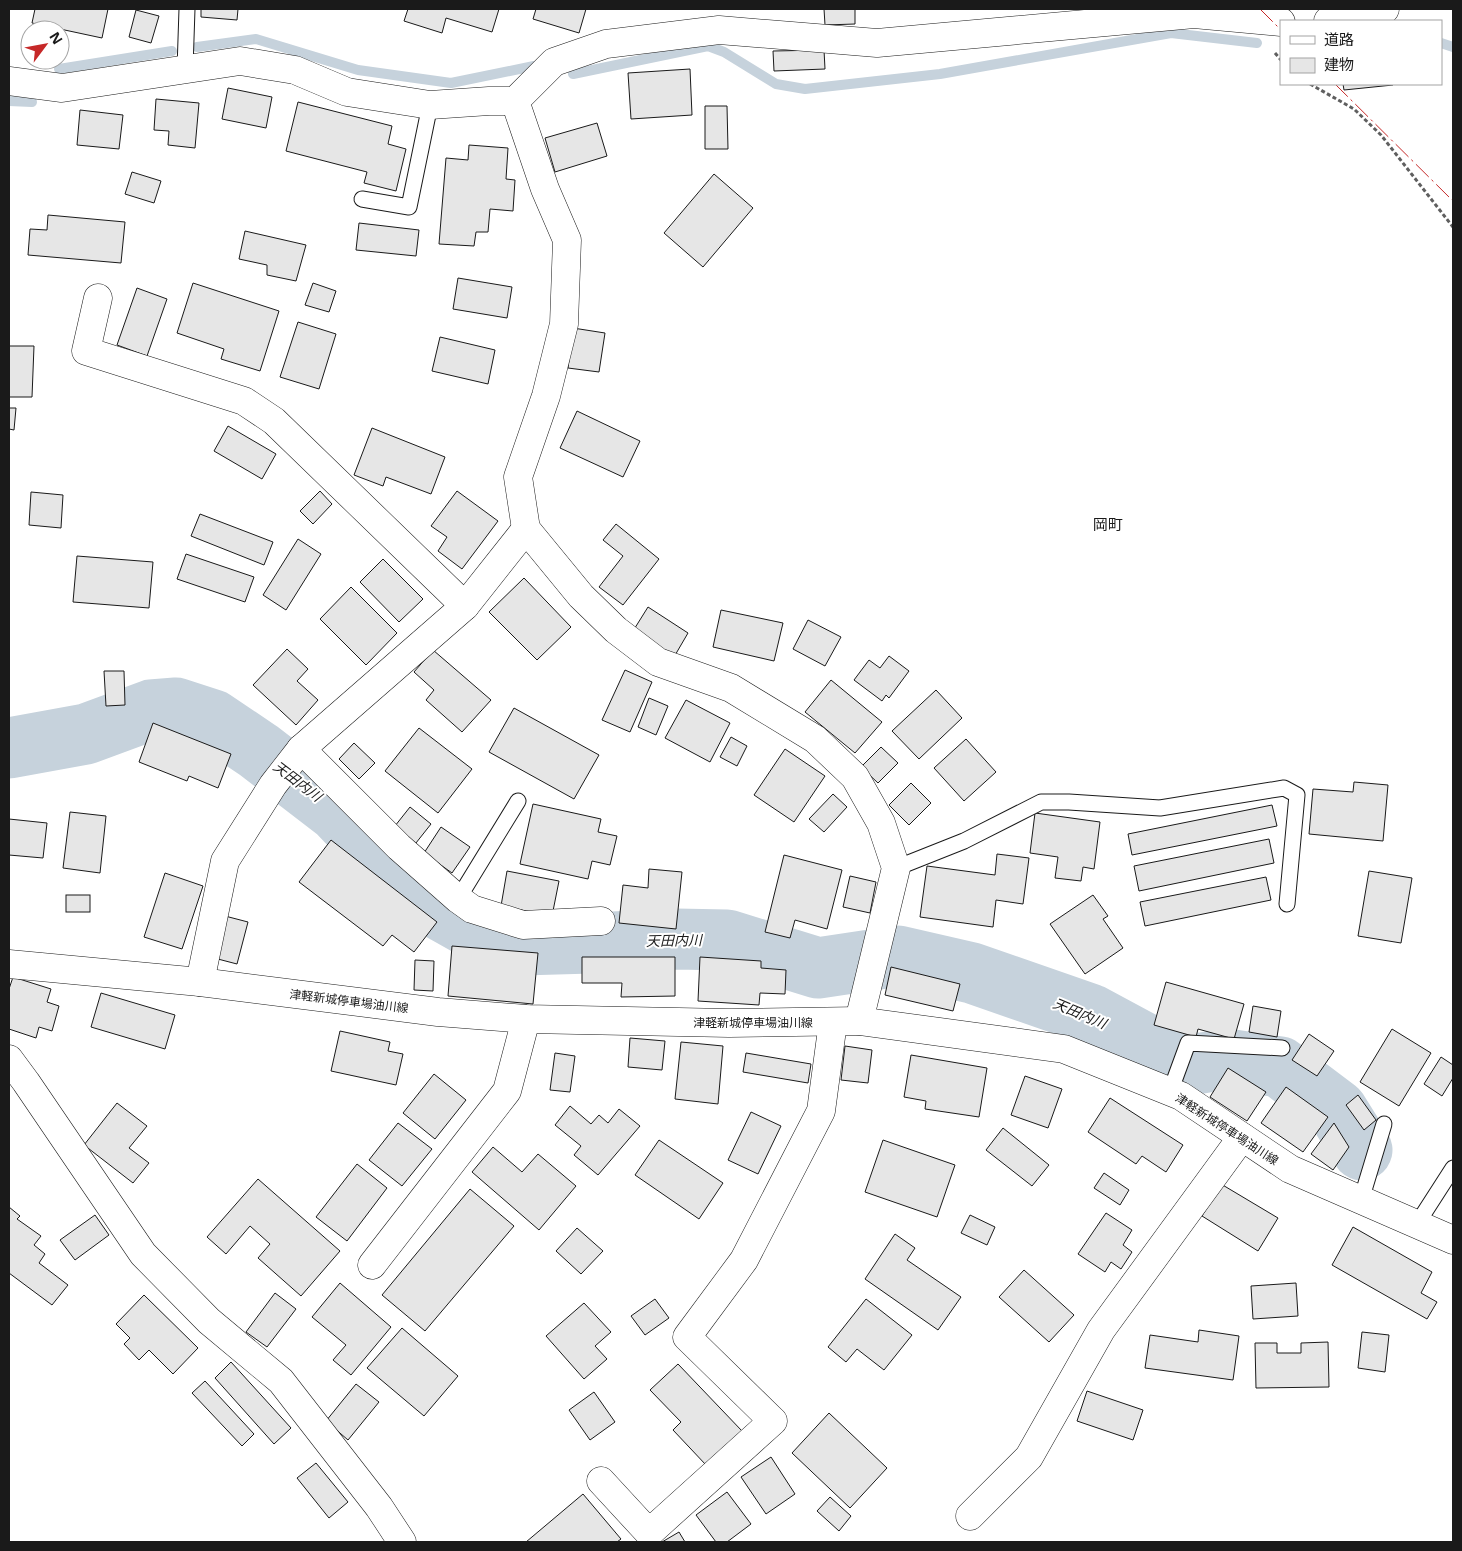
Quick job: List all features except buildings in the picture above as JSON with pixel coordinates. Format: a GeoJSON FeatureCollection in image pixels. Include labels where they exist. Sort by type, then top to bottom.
{"type":"FeatureCollection","features":[{"type":"Feature","properties":{"kind":"street"},"geometry":{"type":"LineString","coordinates":[[1333,20],[1385,9]]}},
{"type":"Feature","properties":{"kind":"street"},"geometry":{"type":"LineString","coordinates":[[9,81],[62,88],[240,61],[295,70],[347,92],[430,105],[489,100],[515,101],[554,62],[606,44],[719,30],[877,43],[1194,14],[1280,22]]}},
{"type":"Feature","properties":{"kind":"street"},"geometry":{"type":"LineString","coordinates":[[515,101],[546,189],[567,240],[564,324],[546,396],[518,477],[526,529],[581,596],[616,630],[658,662],[731,688],[815,739],[855,777],[881,824],[896,868],[873,969],[846,1021],[821,1111],[744,1260],[687,1337],[773,1421],[649,1533],[601,1481]]}},
{"type":"Feature","properties":{"kind":"street"},"geometry":{"type":"LineString","coordinates":[[98,298],[86,351],[244,401],[274,421],[465,606]]}},
{"type":"Feature","properties":{"kind":"street"},"geometry":{"type":"LineString","coordinates":[[200,982],[225,861],[273,785],[297,755],[465,606],[526,529]]}},
{"type":"Feature","properties":{"kind":"street"},"geometry":{"type":"LineString","coordinates":[[297,755],[458,899],[472,909],[523,925],[601,921]]}},
{"type":"Feature","properties":{"kind":"street","name":"津軽新城停車場油川線"},"geometry":{"type":"LineString","coordinates":[[9,964],[200,982],[438,1012],[526,1019],[729,1023],[846,1021],[1064,1049],[1175,1080],[1180,1096],[1290,1169],[1453,1240]]}},
{"type":"Feature","properties":{"kind":"street"},"geometry":{"type":"LineString","coordinates":[[372,1264],[507,1091],[526,1019]]}},
{"type":"Feature","properties":{"kind":"street"},"geometry":{"type":"LineString","coordinates":[[9,1059],[143,1254],[209,1321],[281,1380],[379,1507],[402,1542]]}},
{"type":"Feature","properties":{"kind":"street"},"geometry":{"type":"LineString","coordinates":[[970,1516],[1029,1457],[1101,1330],[1242,1137]]}},
{"type":"Feature","properties":{"kind":"lane"},"geometry":{"type":"LineString","coordinates":[[184,69],[187,9]]}},
{"type":"Feature","properties":{"kind":"lane"},"geometry":{"type":"LineString","coordinates":[[362,199],[409,207],[430,105]]}},
{"type":"Feature","properties":{"kind":"lane"},"geometry":{"type":"LineString","coordinates":[[896,868],[964,841],[1041,802],[1160,808],[1284,788],[1296,795],[1287,904]]}},
{"type":"Feature","properties":{"kind":"lane"},"geometry":{"type":"LineString","coordinates":[[458,899],[518,800]]}},
{"type":"Feature","properties":{"kind":"lane"},"geometry":{"type":"LineString","coordinates":[[1175,1080],[1188,1043],[1282,1048]]}},
{"type":"Feature","properties":{"kind":"lane"},"geometry":{"type":"LineString","coordinates":[[1361,1200],[1384,1124]]}},
{"type":"Feature","properties":{"kind":"lane"},"geometry":{"type":"LineString","coordinates":[[1416,1224],[1453,1168]]}},
{"type":"Feature","properties":{"kind":"path"},"geometry":{"type":"LineString","coordinates":[[1312,85],[1354,110],[1381,135],[1453,227]]}},
{"type":"Feature","properties":{"kind":"waterway"},"geometry":{"type":"LineString","coordinates":[[573,74],[708,46],[724,52],[776,84],[805,89],[940,74],[1171,33],[1257,43]]}},
{"type":"Feature","properties":{"kind":"waterway"},"geometry":{"type":"LineString","coordinates":[[197,47],[256,39],[358,70],[451,83],[534,66]]}},
{"type":"Feature","properties":{"kind":"waterway"},"geometry":{"type":"LineString","coordinates":[[1442,43],[1453,47]]}},
{"type":"Feature","properties":{"kind":"waterway"},"geometry":{"type":"LineString","coordinates":[[70,67],[172,51]]}},
{"type":"Feature","properties":{"kind":"waterway"},"geometry":{"type":"LineString","coordinates":[[9,101],[32,102]]}},
{"type":"Feature","properties":{"kind":"waterway","name":"天田内川"},"geometry":{"type":"LineString","coordinates":[[9,748],[86,734],[151,710],[176,708],[213,720],[259,751],[337,811],[377,853],[435,907],[476,930],[522,945],[676,939],[727,940],[818,968],[898,956],[972,973],[1090,1014],[1159,1051],[1196,1064],[1226,1059],[1280,1067],[1337,1110],[1362,1150]]}},
{"type":"Feature","properties":{"kind":"power"},"geometry":{"type":"LineString","coordinates":[[1260,9],[1280,29]]}},
{"type":"Feature","properties":{"kind":"power"},"geometry":{"type":"LineString","coordinates":[[1336,85],[1453,201]]}},
{"type":"Feature","properties":{"kind":"district","name":"岡町"},"geometry":{"type":"Point","coordinates":[1108,524]}}]}
